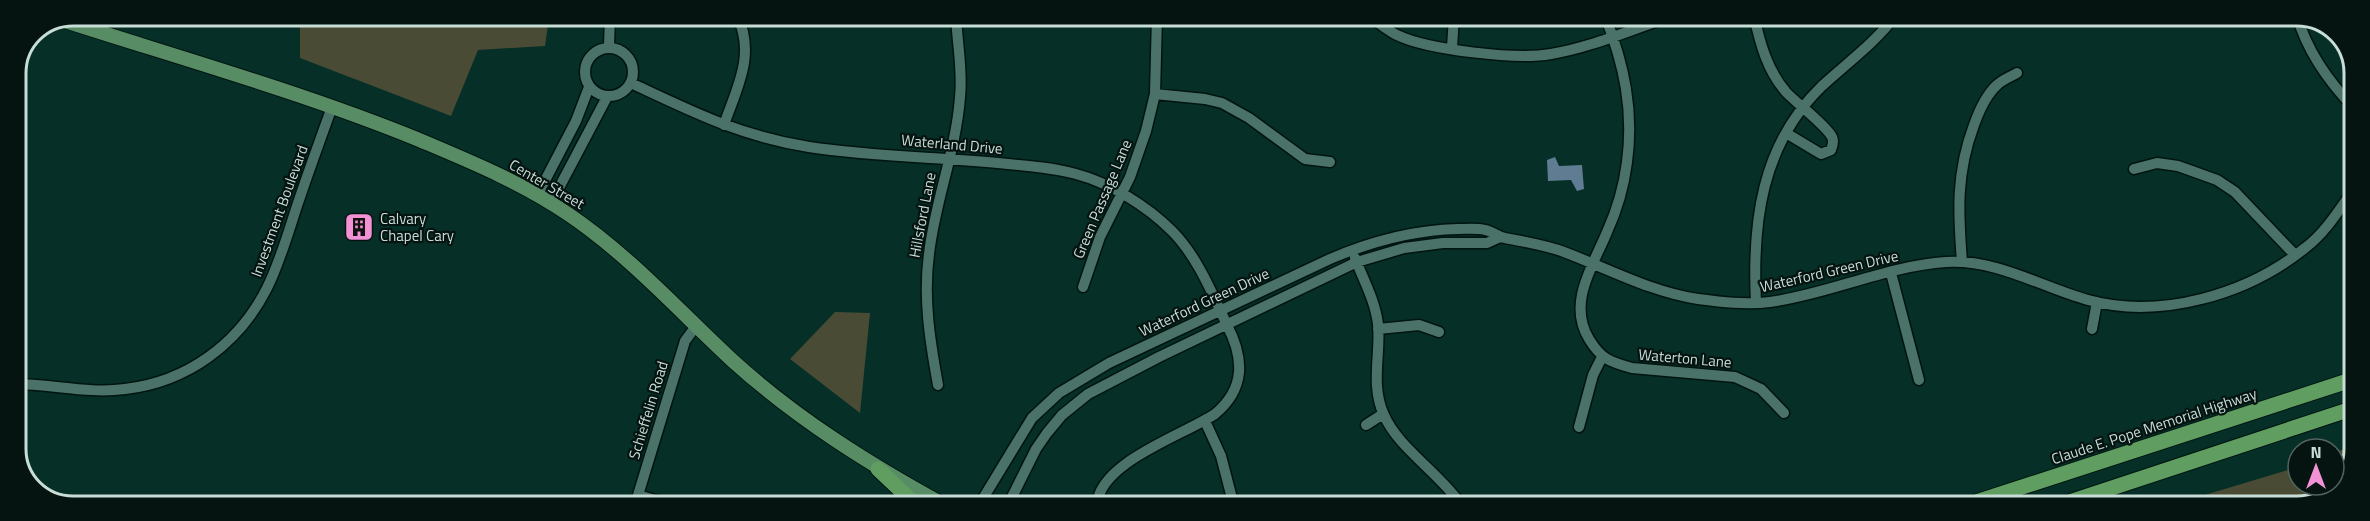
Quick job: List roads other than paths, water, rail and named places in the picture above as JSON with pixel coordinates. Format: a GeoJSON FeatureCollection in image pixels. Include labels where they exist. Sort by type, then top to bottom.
{"type":"FeatureCollection","features":[{"type":"Feature","properties":{"kind":"highway","name":"Claude E. Pope Memorial Highway"},"geometry":{"type":"LineString","coordinates":[[1995,496],[2344,382]]}},
{"type":"Feature","properties":{"kind":"highway"},"geometry":{"type":"LineString","coordinates":[[2087,496],[2344,411]]}},
{"type":"Feature","properties":{"kind":"highway"},"geometry":{"type":"LineString","coordinates":[[878,469],[906,496]]}},
{"type":"Feature","properties":{"kind":"main road","name":"Center Street"},"geometry":{"type":"LineString","coordinates":[[78,25],[332,107],[442,150],[538,194],[583,225],[620,255],[735,362],[810,424],[878,469],[928,496]]}},
{"type":"Feature","properties":{"kind":"street"},"geometry":{"type":"LineString","coordinates":[[609,47],[610,25]]}},
{"type":"Feature","properties":{"kind":"street"},"geometry":{"type":"LineString","coordinates":[[724,125],[746,59],[745,34],[741,25]]}},
{"type":"Feature","properties":{"kind":"street","name":"Hillsford Lane"},"geometry":{"type":"LineString","coordinates":[[938,385],[929,332],[926,279],[929,252],[949,158],[954,146],[961,96],[957,25]]}},
{"type":"Feature","properties":{"kind":"street","name":"Green Passage Lane"},"geometry":{"type":"LineString","coordinates":[[1083,287],[1100,237],[1140,152],[1155,94],[1157,25]]}},
{"type":"Feature","properties":{"kind":"street"},"geometry":{"type":"LineString","coordinates":[[1382,25],[1412,41],[1452,48],[1539,56],[1566,51],[1646,25]]}},
{"type":"Feature","properties":{"kind":"street"},"geometry":{"type":"LineString","coordinates":[[1452,48],[1453,25]]}},
{"type":"Feature","properties":{"kind":"street"},"geometry":{"type":"LineString","coordinates":[[1579,427],[1593,375],[1602,357],[1588,337],[1580,317],[1583,288],[1620,197],[1629,145],[1627,90],[1609,25]]}},
{"type":"Feature","properties":{"kind":"street"},"geometry":{"type":"LineString","coordinates":[[1757,25],[1770,69],[1787,93],[1831,135],[1833,146],[1831,150],[1821,154],[1786,133]]}},
{"type":"Feature","properties":{"kind":"street"},"geometry":{"type":"LineString","coordinates":[[1756,303],[1758,208],[1775,153],[1803,106],[1887,25]]}},
{"type":"Feature","properties":{"kind":"street"},"geometry":{"type":"LineString","coordinates":[[2301,25],[2310,48],[2324,72],[2344,95]]}},
{"type":"Feature","properties":{"kind":"street"},"geometry":{"type":"LineString","coordinates":[[609,47],[617,49],[630,60],[633,68],[631,83],[621,94],[607,97],[600,95],[589,87],[585,80],[585,65],[594,52],[609,47]]}},
{"type":"Feature","properties":{"kind":"street"},"geometry":{"type":"LineString","coordinates":[[1962,262],[1958,204],[1959,178],[1964,153],[1977,116],[1988,95],[1998,84],[2017,73]]}},
{"type":"Feature","properties":{"kind":"street","name":"Waterland Drive"},"geometry":{"type":"LineString","coordinates":[[631,83],[679,107],[753,135],[812,147],[949,158],[1053,169],[1077,174],[1122,194],[1147,210],[1173,232],[1199,269],[1227,324],[1238,350],[1238,381],[1226,405],[1205,421],[1126,464],[1113,475],[1099,496]]}},
{"type":"Feature","properties":{"kind":"street"},"geometry":{"type":"LineString","coordinates":[[538,194],[576,121],[589,87]]}},
{"type":"Feature","properties":{"kind":"street"},"geometry":{"type":"LineString","coordinates":[[1155,94],[1222,103],[1249,118],[1305,159],[1330,162]]}},
{"type":"Feature","properties":{"kind":"street"},"geometry":{"type":"LineString","coordinates":[[551,203],[607,97]]}},
{"type":"Feature","properties":{"kind":"street","name":"Investment Boulevard"},"geometry":{"type":"LineString","coordinates":[[26,385],[104,391],[126,389],[171,378],[217,352],[241,328],[267,288],[332,107]]}},
{"type":"Feature","properties":{"kind":"street"},"geometry":{"type":"LineString","coordinates":[[2134,169],[2157,163],[2178,166],[2217,180],[2235,192],[2295,255]]}},
{"type":"Feature","properties":{"kind":"street","name":"Waterford Green Drive"},"geometry":{"type":"LineString","coordinates":[[984,496],[1032,418],[1059,393],[1109,363],[1351,250],[1422,231],[1487,230],[1500,237],[1538,244],[1630,280],[1681,296],[1729,302],[1756,303],[1785,299],[1925,264],[1962,262],[2006,270],[2097,302],[2152,305],[2209,297],[2268,274],[2295,255],[2328,226],[2344,203]]}},
{"type":"Feature","properties":{"kind":"street","name":"Waterford Green Drive"},"geometry":{"type":"LineString","coordinates":[[1012,496],[1036,449],[1062,415],[1088,394],[1158,357],[1357,262],[1404,248],[1443,243],[1487,243],[1500,237]]}},
{"type":"Feature","properties":{"kind":"street"},"geometry":{"type":"LineString","coordinates":[[1351,250],[1370,292],[1378,329],[1376,373],[1383,414],[1395,434],[1455,496]]}},
{"type":"Feature","properties":{"kind":"street"},"geometry":{"type":"LineString","coordinates":[[1890,273],[1919,380]]}},
{"type":"Feature","properties":{"kind":"street"},"geometry":{"type":"LineString","coordinates":[[2092,329],[2097,302]]}},
{"type":"Feature","properties":{"kind":"street"},"geometry":{"type":"LineString","coordinates":[[1378,329],[1419,325],[1439,332]]}},
{"type":"Feature","properties":{"kind":"street","name":"Schieffelin Road"},"geometry":{"type":"LineString","coordinates":[[638,496],[685,341],[696,326]]}},
{"type":"Feature","properties":{"kind":"street","name":"Waterton Lane"},"geometry":{"type":"LineString","coordinates":[[1602,357],[1632,368],[1735,377],[1761,390],[1784,413]]}},
{"type":"Feature","properties":{"kind":"street"},"geometry":{"type":"LineString","coordinates":[[1366,425],[1383,414]]}},
{"type":"Feature","properties":{"kind":"street"},"geometry":{"type":"LineString","coordinates":[[1205,421],[1221,456],[1231,496]]}},
{"type":"Feature","properties":{"kind":"water"},"geometry":{"type":"Polygon","coordinates":[[[1555,157],[1559,166],[1582,165],[1584,189],[1577,191],[1571,180],[1548,181],[1547,160],[1555,157]]]}},
{"type":"Feature","properties":{"kind":"place","name":"Calvary Chapel Cary"},"geometry":{"type":"Point","coordinates":[359,227]}}]}
